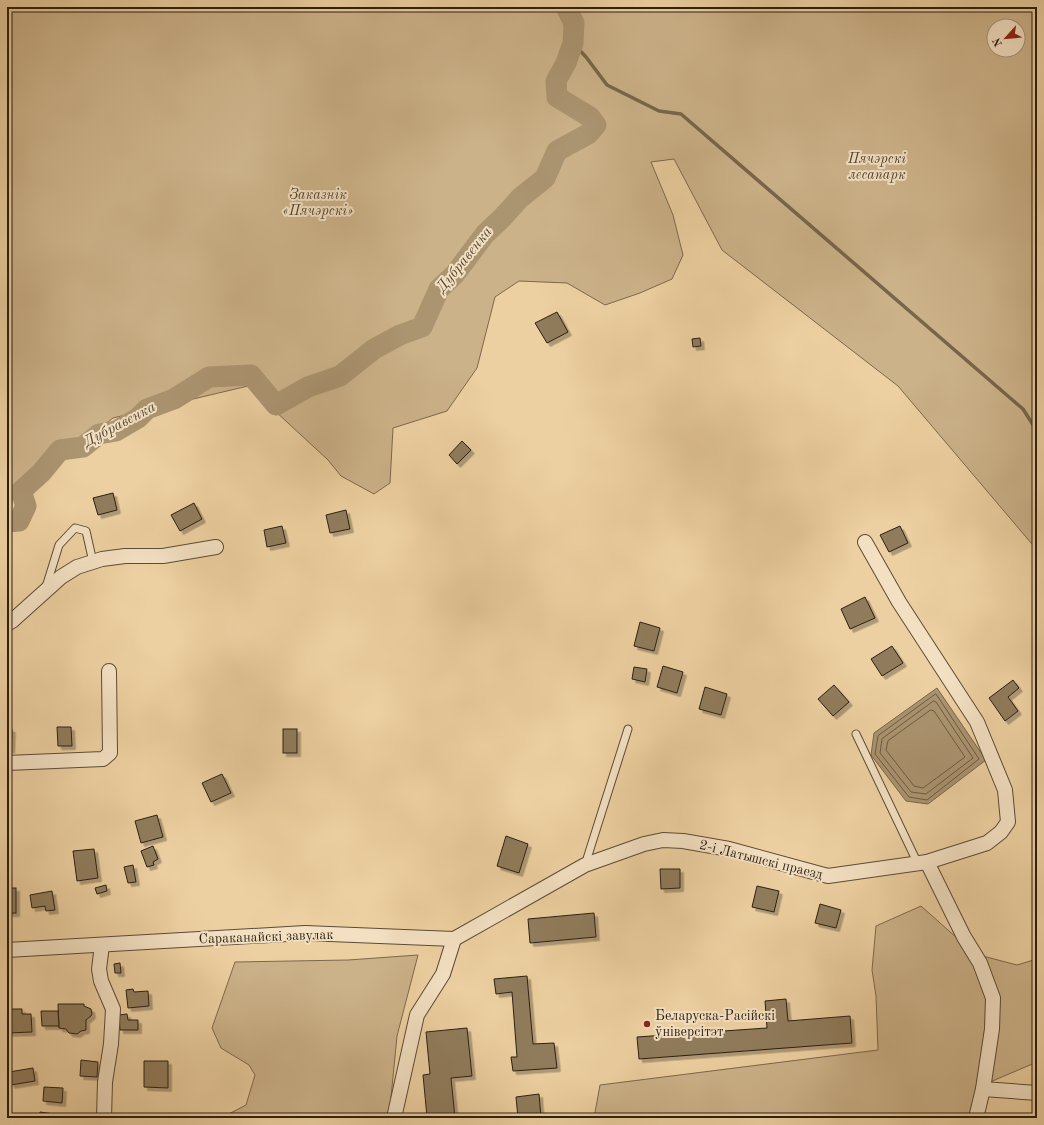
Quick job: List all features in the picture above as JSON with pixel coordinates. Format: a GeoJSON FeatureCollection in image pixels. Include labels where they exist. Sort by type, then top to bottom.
{"type":"FeatureCollection","features":[{"type":"Feature","properties":{"kind":"street","name":"2-і Латышскі праезд"},"geometry":{"type":"LineString","coordinates":[[454,939],[585,865],[644,844],[662,840],[683,841],[729,849],[828,876],[923,863],[987,843],[1001,832],[1008,822],[1005,790],[977,722],[899,602],[864,542]]}},
{"type":"Feature","properties":{"kind":"street"},"geometry":{"type":"LineString","coordinates":[[7,624],[12,622],[61,577],[77,567],[102,559],[125,556],[163,556],[216,547]]}},
{"type":"Feature","properties":{"kind":"street"},"geometry":{"type":"LineString","coordinates":[[7,763],[103,759],[110,753],[109,671]]}},
{"type":"Feature","properties":{"kind":"street"},"geometry":{"type":"LineString","coordinates":[[923,863],[980,963],[993,998],[992,1029],[976,1118]]}},
{"type":"Feature","properties":{"kind":"street","name":"Сараканайскі завулак"},"geometry":{"type":"LineString","coordinates":[[7,950],[305,933],[454,939]]}},
{"type":"Feature","properties":{"kind":"street"},"geometry":{"type":"LineString","coordinates":[[394,1118],[417,1015],[443,974],[454,939]]}},
{"type":"Feature","properties":{"kind":"street"},"geometry":{"type":"LineString","coordinates":[[102,945],[99,969],[101,981],[113,1009],[105,1082],[104,1118]]}},
{"type":"Feature","properties":{"kind":"street"},"geometry":{"type":"LineString","coordinates":[[982,1089],[1037,1094]]}},
{"type":"Feature","properties":{"kind":"lane"},"geometry":{"type":"LineString","coordinates":[[44,593],[59,545],[75,528],[86,531],[93,562]]}},
{"type":"Feature","properties":{"kind":"lane"},"geometry":{"type":"LineString","coordinates":[[585,865],[628,729]]}},
{"type":"Feature","properties":{"kind":"lane"},"geometry":{"type":"LineString","coordinates":[[856,734],[923,863]]}},
{"type":"Feature","properties":{"kind":"green space","name":"Заказнік «Пячэрскі»"},"geometry":{"type":"Polygon","coordinates":[[[7,7],[1037,7],[1037,550],[898,386],[722,250],[674,159],[651,162],[673,215],[683,255],[672,279],[640,293],[605,305],[567,283],[519,281],[495,297],[477,368],[447,411],[393,428],[390,483],[374,494],[341,476],[328,460],[248,386],[113,418],[12,499],[9,547],[7,550],[7,7]]]}},
{"type":"Feature","properties":{"kind":"green space"},"geometry":{"type":"Polygon","coordinates":[[[921,906],[975,954],[1017,965],[1037,959],[1037,1062],[976,1088],[971,1118],[594,1118],[600,1085],[878,1050],[876,996],[872,970],[876,926],[921,906]]]}},
{"type":"Feature","properties":{"kind":"green space"},"geometry":{"type":"Polygon","coordinates":[[[418,955],[397,1036],[389,1118],[221,1118],[246,1105],[255,1075],[249,1065],[221,1048],[212,1028],[235,962],[348,960],[418,955]]]}},
{"type":"Feature","properties":{"kind":"water"},"geometry":{"type":"Polygon","coordinates":[[[937,688],[986,760],[928,804],[906,801],[871,755],[874,733],[937,688]]]}},
{"type":"Feature","properties":{"kind":"building"},"geometry":{"type":"Polygon","coordinates":[[[557,312],[568,332],[547,343],[535,323],[557,312]]]}},
{"type":"Feature","properties":{"kind":"building"},"geometry":{"type":"Polygon","coordinates":[[[700,338],[701,346],[693,347],[692,339],[700,338]]]}},
{"type":"Feature","properties":{"kind":"building"},"geometry":{"type":"Polygon","coordinates":[[[462,441],[471,450],[457,464],[449,455],[462,441]]]}},
{"type":"Feature","properties":{"kind":"building"},"geometry":{"type":"Polygon","coordinates":[[[113,493],[117,510],[98,515],[93,498],[113,493]]]}},
{"type":"Feature","properties":{"kind":"building"},"geometry":{"type":"Polygon","coordinates":[[[194,503],[202,519],[180,531],[171,515],[194,503]]]}},
{"type":"Feature","properties":{"kind":"building"},"geometry":{"type":"Polygon","coordinates":[[[346,510],[350,529],[330,533],[326,515],[346,510]]]}},
{"type":"Feature","properties":{"kind":"building"},"geometry":{"type":"Polygon","coordinates":[[[282,526],[286,543],[267,547],[264,530],[282,526]]]}},
{"type":"Feature","properties":{"kind":"building"},"geometry":{"type":"Polygon","coordinates":[[[900,526],[908,543],[889,552],[880,535],[900,526]]]}},
{"type":"Feature","properties":{"kind":"building"},"geometry":{"type":"Polygon","coordinates":[[[865,597],[875,618],[850,629],[841,609],[865,597]]]}},
{"type":"Feature","properties":{"kind":"building"},"geometry":{"type":"Polygon","coordinates":[[[640,622],[660,628],[654,651],[634,646],[640,622]]]}},
{"type":"Feature","properties":{"kind":"building"},"geometry":{"type":"Polygon","coordinates":[[[892,646],[903,663],[882,676],[871,659],[892,646]]]}},
{"type":"Feature","properties":{"kind":"building"},"geometry":{"type":"Polygon","coordinates":[[[663,666],[683,672],[677,693],[657,687],[663,666]]]}},
{"type":"Feature","properties":{"kind":"building"},"geometry":{"type":"Polygon","coordinates":[[[634,667],[647,669],[645,682],[632,679],[634,667]]]}},
{"type":"Feature","properties":{"kind":"building"},"geometry":{"type":"Polygon","coordinates":[[[1013,680],[1019,688],[1008,697],[1018,711],[1005,721],[989,698],[1013,680]]]}},
{"type":"Feature","properties":{"kind":"building"},"geometry":{"type":"Polygon","coordinates":[[[834,685],[849,702],[833,716],[818,699],[834,685]]]}},
{"type":"Feature","properties":{"kind":"building"},"geometry":{"type":"Polygon","coordinates":[[[705,687],[727,694],[721,715],[699,709],[705,687]]]}},
{"type":"Feature","properties":{"kind":"building"},"geometry":{"type":"Polygon","coordinates":[[[57,727],[71,727],[72,746],[58,746],[57,727]]]}},
{"type":"Feature","properties":{"kind":"building"},"geometry":{"type":"Polygon","coordinates":[[[7,728],[12,729],[11,750],[7,749],[7,728]]]}},
{"type":"Feature","properties":{"kind":"building"},"geometry":{"type":"Polygon","coordinates":[[[283,729],[297,729],[297,753],[283,753],[283,729]]]}},
{"type":"Feature","properties":{"kind":"building"},"geometry":{"type":"Polygon","coordinates":[[[222,774],[231,793],[211,802],[202,783],[222,774]]]}},
{"type":"Feature","properties":{"kind":"building"},"geometry":{"type":"Polygon","coordinates":[[[157,815],[163,837],[141,843],[135,821],[157,815]]]}},
{"type":"Feature","properties":{"kind":"building"},"geometry":{"type":"Polygon","coordinates":[[[506,836],[528,844],[519,873],[497,866],[506,836]]]}},
{"type":"Feature","properties":{"kind":"building"},"geometry":{"type":"Polygon","coordinates":[[[153,846],[158,859],[153,862],[154,865],[147,867],[141,851],[153,846]]]}},
{"type":"Feature","properties":{"kind":"building"},"geometry":{"type":"Polygon","coordinates":[[[94,849],[98,878],[77,881],[73,851],[94,849]]]}},
{"type":"Feature","properties":{"kind":"building"},"geometry":{"type":"Polygon","coordinates":[[[133,865],[136,882],[128,883],[124,867],[133,865]]]}},
{"type":"Feature","properties":{"kind":"building"},"geometry":{"type":"Polygon","coordinates":[[[660,869],[680,869],[680,888],[661,889],[660,869]]]}},
{"type":"Feature","properties":{"kind":"building"},"geometry":{"type":"Polygon","coordinates":[[[106,885],[107,891],[97,894],[95,888],[106,885]]]}},
{"type":"Feature","properties":{"kind":"building"},"geometry":{"type":"Polygon","coordinates":[[[757,886],[779,891],[774,912],[752,907],[757,886]]]}},
{"type":"Feature","properties":{"kind":"building"},"geometry":{"type":"Polygon","coordinates":[[[7,888],[16,888],[16,913],[7,913],[7,888]]]}},
{"type":"Feature","properties":{"kind":"building"},"geometry":{"type":"Polygon","coordinates":[[[52,891],[55,910],[46,911],[45,906],[32,908],[30,895],[52,891]]]}},
{"type":"Feature","properties":{"kind":"building"},"geometry":{"type":"Polygon","coordinates":[[[820,904],[841,910],[836,928],[815,923],[820,904]]]}},
{"type":"Feature","properties":{"kind":"building"},"geometry":{"type":"Polygon","coordinates":[[[594,913],[596,937],[530,943],[528,919],[594,913]]]}},
{"type":"Feature","properties":{"kind":"building"},"geometry":{"type":"Polygon","coordinates":[[[120,963],[121,973],[115,973],[114,964],[120,963]]]}},
{"type":"Feature","properties":{"kind":"building"},"geometry":{"type":"Polygon","coordinates":[[[527,976],[533,1044],[554,1043],[557,1068],[513,1071],[511,1057],[517,1057],[512,992],[496,994],[494,979],[527,976]]]}},
{"type":"Feature","properties":{"kind":"building"},"geometry":{"type":"Polygon","coordinates":[[[133,989],[134,992],[148,991],[149,1006],[128,1008],[126,990],[133,989]]]}},
{"type":"Feature","properties":{"kind":"building"},"geometry":{"type":"Polygon","coordinates":[[[786,999],[788,1021],[850,1016],[852,1043],[639,1059],[637,1037],[767,1028],[765,1001],[786,999]]]}},
{"type":"Feature","properties":{"kind":"building"},"geometry":{"type":"Polygon","coordinates":[[[58,1004],[84,1004],[84,1006],[91,1009],[92,1014],[86,1020],[86,1030],[77,1034],[69,1033],[66,1029],[59,1028],[58,1004]]]}},
{"type":"Feature","properties":{"kind":"building"},"geometry":{"type":"Polygon","coordinates":[[[7,1009],[22,1009],[22,1014],[31,1014],[32,1032],[7,1033],[7,1009]]]}},
{"type":"Feature","properties":{"kind":"building"},"geometry":{"type":"Polygon","coordinates":[[[41,1011],[58,1011],[59,1026],[42,1026],[41,1011]]]}},
{"type":"Feature","properties":{"kind":"building"},"geometry":{"type":"Polygon","coordinates":[[[127,1014],[128,1020],[138,1020],[138,1030],[120,1030],[119,1015],[127,1014]]]}},
{"type":"Feature","properties":{"kind":"building"},"geometry":{"type":"Polygon","coordinates":[[[467,1028],[472,1076],[451,1078],[455,1118],[419,1118],[427,1117],[423,1075],[430,1074],[426,1032],[467,1028]]]}},
{"type":"Feature","properties":{"kind":"building"},"geometry":{"type":"Polygon","coordinates":[[[81,1060],[98,1062],[97,1077],[80,1076],[81,1060]]]}},
{"type":"Feature","properties":{"kind":"building"},"geometry":{"type":"Polygon","coordinates":[[[144,1061],[168,1061],[168,1088],[144,1087],[144,1061]]]}},
{"type":"Feature","properties":{"kind":"building"},"geometry":{"type":"Polygon","coordinates":[[[33,1068],[35,1081],[11,1085],[9,1072],[33,1068]]]}},
{"type":"Feature","properties":{"kind":"building"},"geometry":{"type":"Polygon","coordinates":[[[44,1087],[63,1088],[62,1103],[43,1101],[44,1087]]]}},
{"type":"Feature","properties":{"kind":"building"},"geometry":{"type":"Polygon","coordinates":[[[539,1094],[541,1118],[518,1118],[516,1097],[539,1094]]]}},
{"type":"Feature","properties":{"kind":"building"},"geometry":{"type":"Polygon","coordinates":[[[40,1112],[54,1114],[54,1118],[39,1118],[40,1112]]]}},
{"type":"Feature","properties":{"kind":"building"},"geometry":{"type":"Polygon","coordinates":[[[1027,1114],[1037,1115],[1037,1118],[1027,1118],[1027,1114]]]}},
{"type":"Feature","properties":{"kind":"waterway","name":"Дубравенка"},"geometry":{"type":"LineString","coordinates":[[7,522],[19,521],[26,506],[21,491],[41,473],[60,450],[83,447],[99,434],[116,431],[138,418],[147,409],[174,399],[209,377],[251,375],[276,405],[308,387],[340,376],[374,349],[400,335],[422,327],[439,289],[455,274],[485,234],[520,198],[545,178],[557,151],[588,134],[596,125],[590,117],[557,97],[556,81],[566,63],[573,43],[574,23],[566,7]]}},
{"type":"Feature","properties":{"kind":"waterway"},"geometry":{"type":"LineString","coordinates":[[573,43],[586,57],[607,85],[659,111],[681,114],[1023,409],[1037,431]]}},
{"type":"Feature","properties":{"kind":"place","name":"Беларуска-Расійскі ўніверсітэт"},"geometry":{"type":"Point","coordinates":[647,1024]}},
{"type":"Feature","properties":{"kind":"park label","name":"Пячэрскі лесапарк"},"geometry":{"type":"Point","coordinates":[877,168]}}]}
